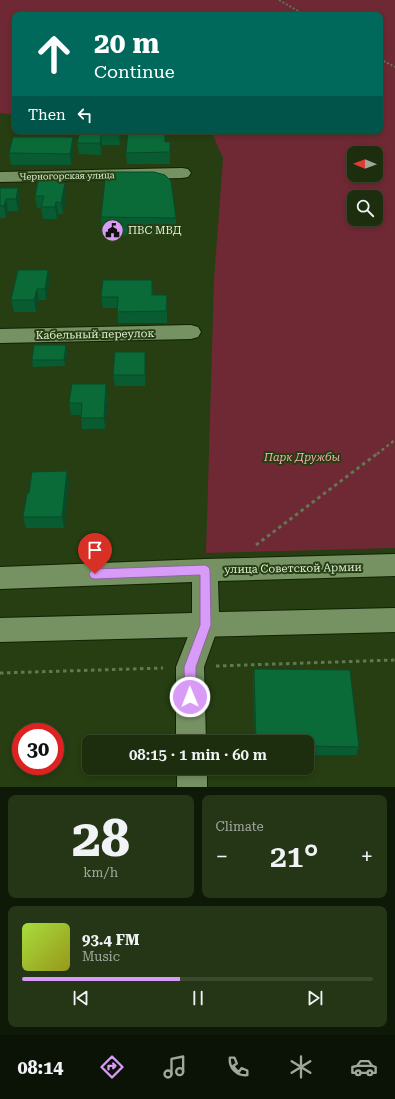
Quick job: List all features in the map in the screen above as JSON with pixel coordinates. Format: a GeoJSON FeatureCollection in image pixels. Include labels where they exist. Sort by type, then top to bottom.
{"type":"FeatureCollection","features":[{"type":"Feature","properties":{"kind":"main road","name":"Черногорская улица"},"geometry":{"type":"LineString","coordinates":[[0,177],[182,173]]}},
{"type":"Feature","properties":{"kind":"main road","name":"Кабельный переулок"},"geometry":{"type":"LineString","coordinates":[[0,336],[191,332]]}},
{"type":"Feature","properties":{"kind":"main road","name":"улица Советской Армии"},"geometry":{"type":"LineString","coordinates":[[0,578],[205,570],[395,565]]}},
{"type":"Feature","properties":{"kind":"main road"},"geometry":{"type":"LineString","coordinates":[[191,735],[190,667],[206,625],[205,570]]}},
{"type":"Feature","properties":{"kind":"main road"},"geometry":{"type":"LineString","coordinates":[[0,630],[395,620]]}},
{"type":"Feature","properties":{"kind":"main road"},"geometry":{"type":"LineString","coordinates":[[192,775],[192,787]]}},
{"type":"Feature","properties":{"kind":"path"},"geometry":{"type":"LineString","coordinates":[[279,0],[300,12]]}},
{"type":"Feature","properties":{"kind":"path"},"geometry":{"type":"LineString","coordinates":[[383,61],[395,67]]}},
{"type":"Feature","properties":{"kind":"path"},"geometry":{"type":"LineString","coordinates":[[254,546],[395,440]]}},
{"type":"Feature","properties":{"kind":"green space","name":"Парк Дружбы"},"geometry":{"type":"Polygon","coordinates":[[[0,0],[395,0],[395,548],[206,553],[214,280],[223,158],[212,134],[383,134],[383,12],[12,12],[12,115],[0,113],[0,0]]]}},
{"type":"Feature","properties":{"kind":"building"},"geometry":{"type":"Polygon","coordinates":[[[79,134],[101,134],[100,143],[77,143],[79,134]]]}},
{"type":"Feature","properties":{"kind":"building"},"geometry":{"type":"Polygon","coordinates":[[[128,134],[165,134],[165,142],[170,142],[170,152],[126,153],[128,134]]]}},
{"type":"Feature","properties":{"kind":"building"},"geometry":{"type":"Polygon","coordinates":[[[13,137],[73,137],[70,154],[9,153],[13,137]]]}},
{"type":"Feature","properties":{"kind":"building"},"geometry":{"type":"Polygon","coordinates":[[[106,172],[154,172],[165,175],[171,181],[176,218],[101,217],[106,172]]]}},
{"type":"Feature","properties":{"kind":"building"},"geometry":{"type":"Polygon","coordinates":[[[39,177],[60,177],[59,183],[65,183],[61,203],[56,202],[55,207],[41,207],[44,196],[35,196],[39,177]]]}},
{"type":"Feature","properties":{"kind":"building"},"geometry":{"type":"Polygon","coordinates":[[[0,188],[18,188],[16,199],[6,199],[4,206],[0,206],[0,188]]]}},
{"type":"Feature","properties":{"kind":"building"},"geometry":{"type":"Polygon","coordinates":[[[18,270],[48,270],[45,289],[37,289],[34,300],[11,300],[18,270]]]}},
{"type":"Feature","properties":{"kind":"building"},"geometry":{"type":"Polygon","coordinates":[[[103,280],[152,280],[152,295],[167,295],[166,311],[117,312],[118,297],[101,297],[103,280]]]}},
{"type":"Feature","properties":{"kind":"building"},"geometry":{"type":"Polygon","coordinates":[[[34,345],[66,345],[64,360],[32,360],[34,345]]]}},
{"type":"Feature","properties":{"kind":"building"},"geometry":{"type":"Polygon","coordinates":[[[115,352],[145,352],[145,375],[113,375],[115,352]]]}},
{"type":"Feature","properties":{"kind":"building"},"geometry":{"type":"Polygon","coordinates":[[[72,384],[106,384],[104,418],[81,418],[82,403],[69,403],[72,384]]]}},
{"type":"Feature","properties":{"kind":"building"},"geometry":{"type":"Polygon","coordinates":[[[67,471],[62,517],[23,517],[32,472],[67,471]]]}},
{"type":"Feature","properties":{"kind":"building"},"geometry":{"type":"Polygon","coordinates":[[[254,669],[350,670],[359,747],[314,746],[314,735],[256,735],[254,669]]]}},
{"type":"Feature","properties":{"kind":"place","name":"ПВС МВД"},"geometry":{"type":"Point","coordinates":[113,230]}},
{"type":"Feature","properties":{"kind":"route"},"geometry":{"type":"LineString","coordinates":[[95,574],[205,570],[206,625],[190,667],[190,697]]}}]}
